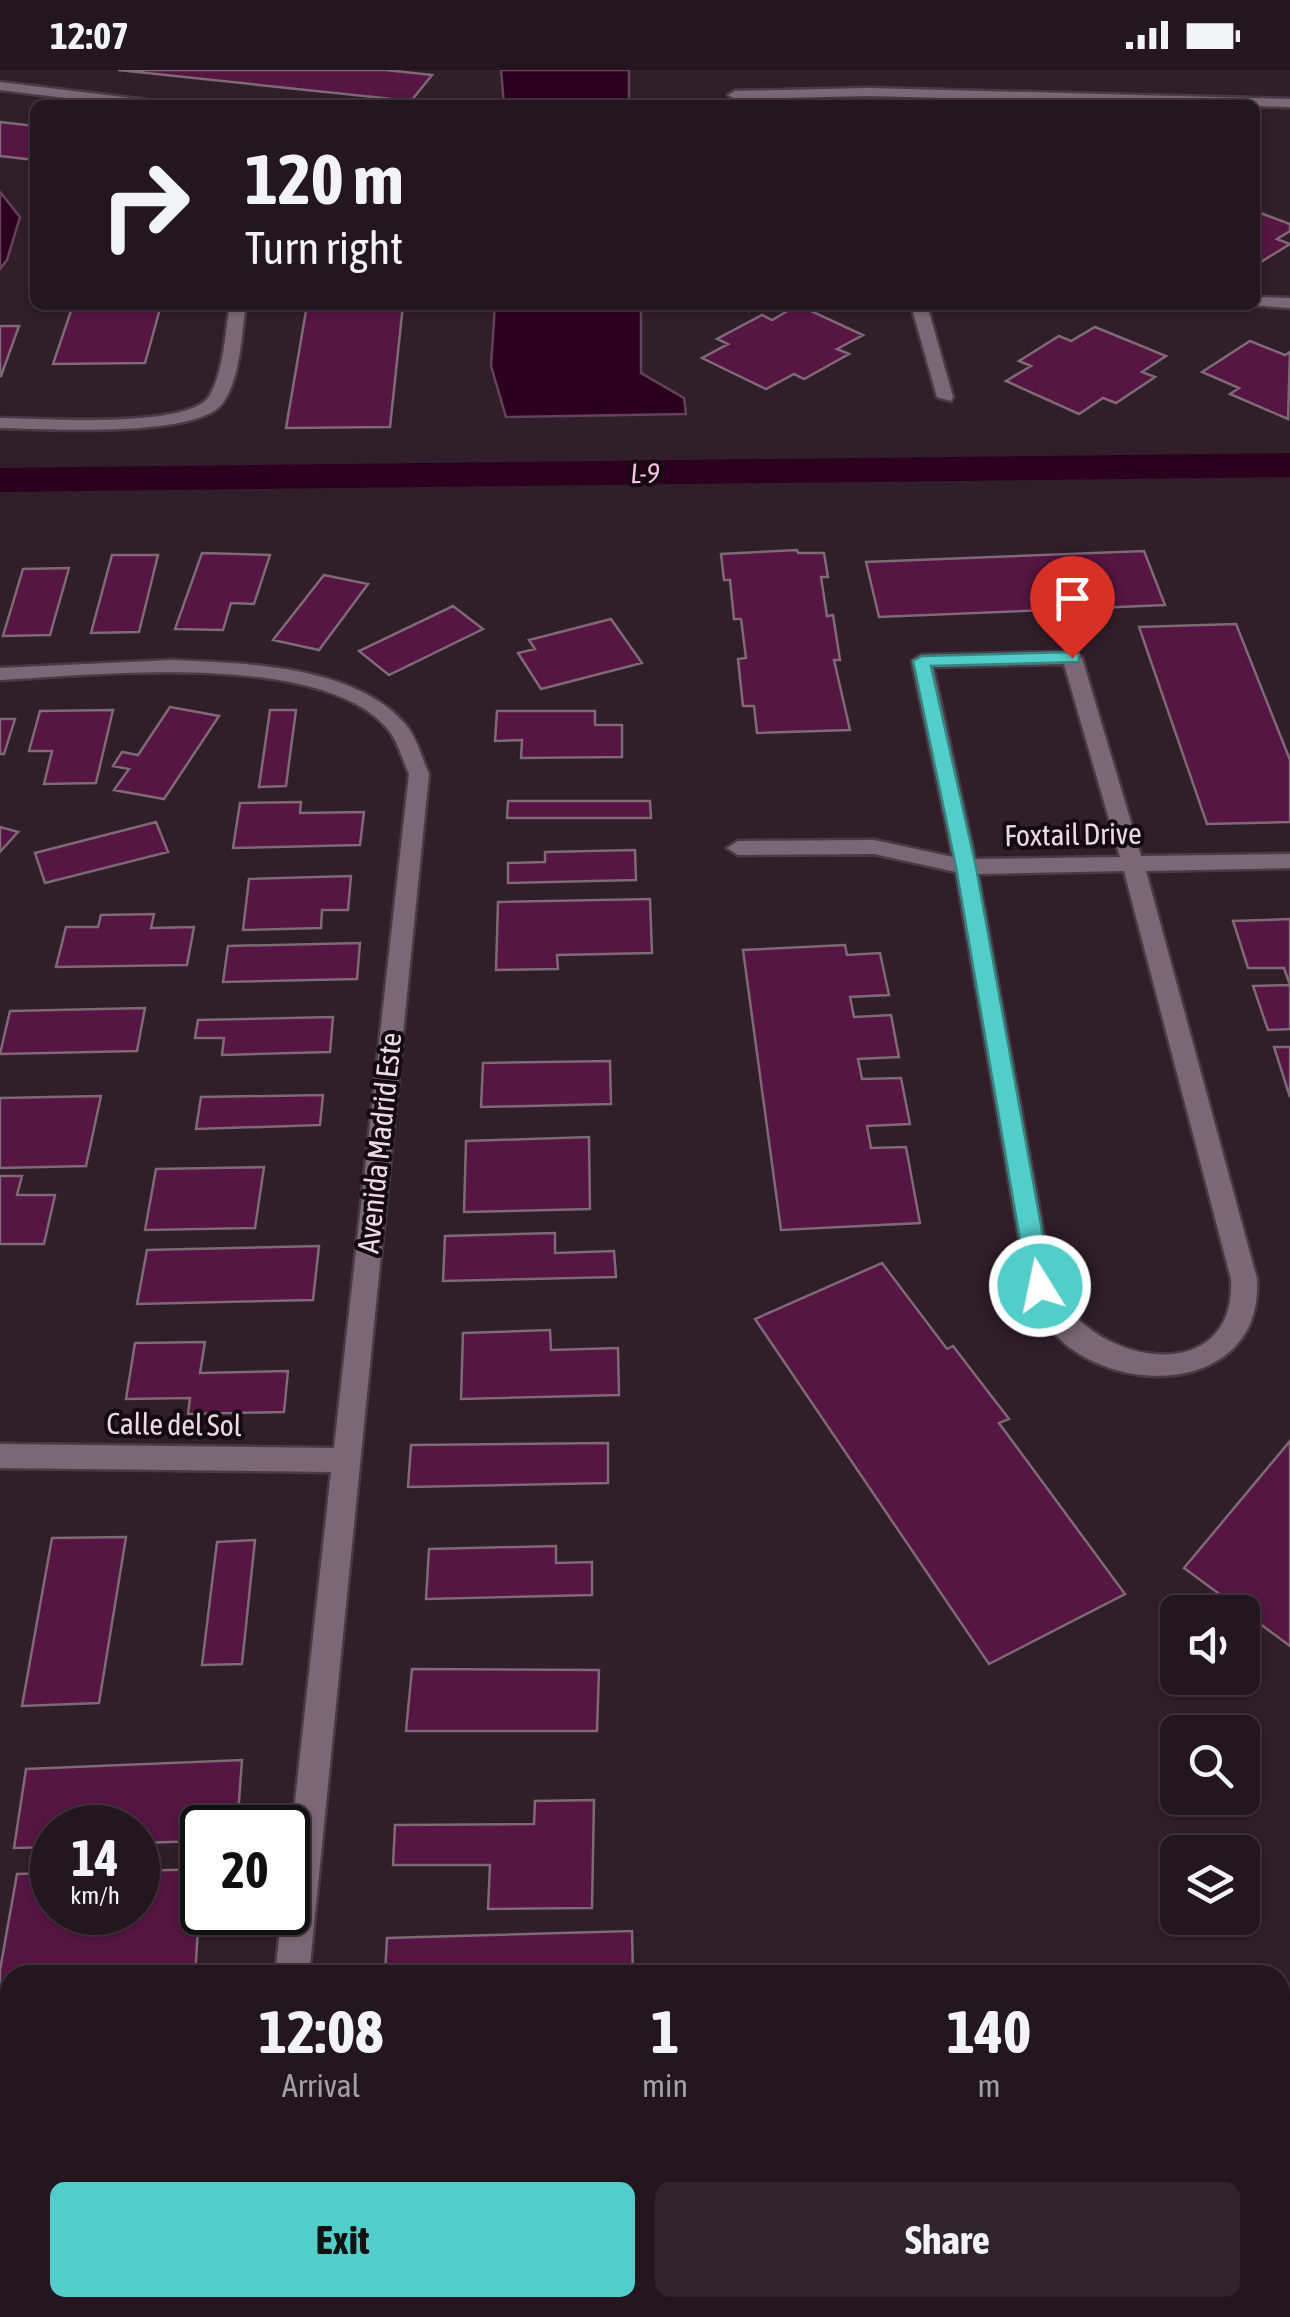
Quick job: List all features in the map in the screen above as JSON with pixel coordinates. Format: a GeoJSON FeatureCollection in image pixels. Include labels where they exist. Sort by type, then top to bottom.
{"type":"FeatureCollection","features":[{"type":"Feature","properties":{"kind":"street"},"geometry":{"type":"LineString","coordinates":[[0,86],[114,100]]}},
{"type":"Feature","properties":{"kind":"street"},"geometry":{"type":"LineString","coordinates":[[735,95],[870,93],[1164,100]]}},
{"type":"Feature","properties":{"kind":"street"},"geometry":{"type":"LineString","coordinates":[[1260,102],[1290,103]]}},
{"type":"Feature","properties":{"kind":"street"},"geometry":{"type":"LineString","coordinates":[[1260,302],[1290,303]]}},
{"type":"Feature","properties":{"kind":"street"},"geometry":{"type":"LineString","coordinates":[[0,423],[177,421],[206,412],[217,400],[237,310]]}},
{"type":"Feature","properties":{"kind":"street"},"geometry":{"type":"LineString","coordinates":[[919,310],[945,398]]}},
{"type":"Feature","properties":{"kind":"street"},"geometry":{"type":"LineString","coordinates":[[1072,658],[1244,1279],[1245,1307],[1234,1333],[1212,1352],[1180,1364],[1144,1364],[1108,1356],[1076,1338],[1053,1313],[1040,1286],[966,867],[922,661],[1072,658]]}},
{"type":"Feature","properties":{"kind":"street","name":"Avenida Madrid Este"},"geometry":{"type":"LineString","coordinates":[[0,674],[224,667],[286,674],[344,691],[372,704],[406,735],[416,754],[419,774],[293,1965]]}},
{"type":"Feature","properties":{"kind":"street","name":"Foxtail Drive"},"geometry":{"type":"LineString","coordinates":[[738,848],[874,847],[966,867],[1290,861]]}},
{"type":"Feature","properties":{"kind":"street","name":"Calle del Sol"},"geometry":{"type":"LineString","coordinates":[[0,1456],[347,1460]]}},
{"type":"Feature","properties":{"kind":"shaded area"},"geometry":{"type":"Polygon","coordinates":[[[501,70],[629,70],[629,100],[504,100],[501,70]]]}},
{"type":"Feature","properties":{"kind":"shaded area"},"geometry":{"type":"Polygon","coordinates":[[[0,192],[20,217],[7,260],[0,269],[0,192]]]}},
{"type":"Feature","properties":{"kind":"shaded area"},"geometry":{"type":"Polygon","coordinates":[[[495,310],[641,310],[641,373],[684,398],[686,414],[506,417],[491,366],[495,310]]]}},
{"type":"Feature","properties":{"kind":"building"},"geometry":{"type":"Polygon","coordinates":[[[118,70],[386,70],[432,75],[412,100],[118,70]]]}},
{"type":"Feature","properties":{"kind":"building"},"geometry":{"type":"Polygon","coordinates":[[[0,122],[30,125],[30,159],[0,156],[0,122]]]}},
{"type":"Feature","properties":{"kind":"building"},"geometry":{"type":"Polygon","coordinates":[[[1260,213],[1290,224],[1290,231],[1277,239],[1290,244],[1260,263],[1260,213]]]}},
{"type":"Feature","properties":{"kind":"building"},"geometry":{"type":"Polygon","coordinates":[[[71,310],[160,310],[145,363],[53,364],[71,310]]]}},
{"type":"Feature","properties":{"kind":"building"},"geometry":{"type":"Polygon","coordinates":[[[306,310],[402,310],[390,427],[286,428],[306,310]]]}},
{"type":"Feature","properties":{"kind":"building"},"geometry":{"type":"Polygon","coordinates":[[[789,310],[809,310],[863,335],[837,349],[849,354],[804,379],[794,374],[766,389],[702,358],[728,344],[717,339],[762,315],[772,320],[789,310]]]}},
{"type":"Feature","properties":{"kind":"building"},"geometry":{"type":"Polygon","coordinates":[[[0,326],[19,326],[1,376],[0,376],[0,326]]]}},
{"type":"Feature","properties":{"kind":"building"},"geometry":{"type":"Polygon","coordinates":[[[1095,327],[1166,356],[1142,372],[1155,377],[1116,403],[1103,398],[1079,414],[1006,381],[1031,366],[1019,361],[1059,336],[1071,341],[1095,327]]]}},
{"type":"Feature","properties":{"kind":"building"},"geometry":{"type":"Polygon","coordinates":[[[1250,341],[1285,355],[1290,352],[1288,419],[1230,394],[1239,388],[1202,372],[1250,341]]]}},
{"type":"Feature","properties":{"kind":"building"},"geometry":{"type":"Polygon","coordinates":[[[797,550],[824,553],[828,577],[821,577],[827,616],[833,615],[840,660],[834,660],[850,730],[757,733],[754,706],[743,706],[738,659],[746,658],[741,619],[734,619],[730,580],[724,580],[721,554],[797,550]]]}},
{"type":"Feature","properties":{"kind":"building"},"geometry":{"type":"Polygon","coordinates":[[[1144,551],[1165,605],[879,617],[866,562],[1144,551]]]}},
{"type":"Feature","properties":{"kind":"building"},"geometry":{"type":"Polygon","coordinates":[[[202,553],[270,555],[254,604],[231,603],[223,630],[175,629],[202,553]]]}},
{"type":"Feature","properties":{"kind":"building"},"geometry":{"type":"Polygon","coordinates":[[[112,555],[158,555],[139,632],[91,633],[112,555]]]}},
{"type":"Feature","properties":{"kind":"building"},"geometry":{"type":"Polygon","coordinates":[[[69,568],[50,635],[3,636],[23,569],[69,568]]]}},
{"type":"Feature","properties":{"kind":"building"},"geometry":{"type":"Polygon","coordinates":[[[324,575],[368,584],[319,650],[273,640],[324,575]]]}},
{"type":"Feature","properties":{"kind":"building"},"geometry":{"type":"Polygon","coordinates":[[[453,606],[483,629],[389,675],[359,651],[453,606]]]}},
{"type":"Feature","properties":{"kind":"building"},"geometry":{"type":"Polygon","coordinates":[[[611,619],[642,663],[541,689],[518,653],[535,649],[529,640],[611,619]]]}},
{"type":"Feature","properties":{"kind":"building"},"geometry":{"type":"Polygon","coordinates":[[[1236,624],[1290,760],[1290,822],[1207,824],[1139,627],[1236,624]]]}},
{"type":"Feature","properties":{"kind":"building"},"geometry":{"type":"Polygon","coordinates":[[[170,707],[219,716],[164,799],[114,790],[129,769],[113,766],[122,752],[138,755],[170,707]]]}},
{"type":"Feature","properties":{"kind":"building"},"geometry":{"type":"Polygon","coordinates":[[[113,710],[96,783],[44,784],[52,751],[29,751],[40,711],[113,710]]]}},
{"type":"Feature","properties":{"kind":"building"},"geometry":{"type":"Polygon","coordinates":[[[270,710],[296,710],[286,786],[259,787],[270,710]]]}},
{"type":"Feature","properties":{"kind":"building"},"geometry":{"type":"Polygon","coordinates":[[[497,711],[595,711],[595,725],[622,725],[622,757],[521,758],[522,740],[495,741],[497,711]]]}},
{"type":"Feature","properties":{"kind":"building"},"geometry":{"type":"Polygon","coordinates":[[[0,719],[15,719],[4,754],[0,754],[0,719]]]}},
{"type":"Feature","properties":{"kind":"building"},"geometry":{"type":"Polygon","coordinates":[[[508,801],[650,801],[651,818],[507,818],[508,801]]]}},
{"type":"Feature","properties":{"kind":"building"},"geometry":{"type":"Polygon","coordinates":[[[301,802],[300,813],[364,812],[360,845],[233,848],[240,803],[301,802]]]}},
{"type":"Feature","properties":{"kind":"building"},"geometry":{"type":"Polygon","coordinates":[[[156,822],[168,852],[45,883],[35,853],[156,822]]]}},
{"type":"Feature","properties":{"kind":"building"},"geometry":{"type":"Polygon","coordinates":[[[0,827],[18,832],[0,852],[0,827]]]}},
{"type":"Feature","properties":{"kind":"building"},"geometry":{"type":"Polygon","coordinates":[[[635,850],[636,880],[508,883],[508,863],[545,862],[545,852],[635,850]]]}},
{"type":"Feature","properties":{"kind":"building"},"geometry":{"type":"Polygon","coordinates":[[[351,876],[348,910],[322,910],[321,928],[243,930],[249,879],[351,876]]]}},
{"type":"Feature","properties":{"kind":"building"},"geometry":{"type":"Polygon","coordinates":[[[650,899],[652,953],[557,955],[558,969],[496,970],[498,902],[650,899]]]}},
{"type":"Feature","properties":{"kind":"building"},"geometry":{"type":"Polygon","coordinates":[[[154,914],[151,928],[194,927],[187,965],[56,967],[66,927],[98,927],[101,915],[154,914]]]}},
{"type":"Feature","properties":{"kind":"building"},"geometry":{"type":"Polygon","coordinates":[[[1290,919],[1290,985],[1284,968],[1248,968],[1233,921],[1290,919]]]}},
{"type":"Feature","properties":{"kind":"building"},"geometry":{"type":"Polygon","coordinates":[[[360,943],[357,979],[223,982],[228,946],[360,943]]]}},
{"type":"Feature","properties":{"kind":"building"},"geometry":{"type":"Polygon","coordinates":[[[845,945],[847,955],[880,953],[889,995],[850,997],[854,1017],[891,1015],[899,1057],[858,1059],[862,1079],[901,1078],[910,1124],[867,1126],[871,1148],[906,1147],[920,1223],[781,1230],[743,950],[845,945]]]}},
{"type":"Feature","properties":{"kind":"building"},"geometry":{"type":"Polygon","coordinates":[[[1290,985],[1290,1029],[1268,1030],[1253,986],[1290,985]]]}},
{"type":"Feature","properties":{"kind":"building"},"geometry":{"type":"Polygon","coordinates":[[[145,1008],[137,1051],[0,1054],[10,1011],[145,1008]]]}},
{"type":"Feature","properties":{"kind":"building"},"geometry":{"type":"Polygon","coordinates":[[[333,1017],[330,1052],[222,1055],[224,1038],[195,1038],[198,1020],[333,1017]]]}},
{"type":"Feature","properties":{"kind":"building"},"geometry":{"type":"Polygon","coordinates":[[[1274,1047],[1290,1047],[1290,1097],[1274,1047]]]}},
{"type":"Feature","properties":{"kind":"building"},"geometry":{"type":"Polygon","coordinates":[[[610,1061],[611,1104],[481,1107],[483,1063],[610,1061]]]}},
{"type":"Feature","properties":{"kind":"building"},"geometry":{"type":"Polygon","coordinates":[[[323,1095],[320,1125],[196,1129],[201,1097],[323,1095]]]}},
{"type":"Feature","properties":{"kind":"building"},"geometry":{"type":"Polygon","coordinates":[[[101,1096],[86,1166],[0,1168],[0,1098],[101,1096]]]}},
{"type":"Feature","properties":{"kind":"building"},"geometry":{"type":"Polygon","coordinates":[[[589,1137],[590,1209],[464,1212],[466,1141],[589,1137]]]}},
{"type":"Feature","properties":{"kind":"building"},"geometry":{"type":"Polygon","coordinates":[[[264,1167],[255,1228],[145,1230],[156,1169],[264,1167]]]}},
{"type":"Feature","properties":{"kind":"building"},"geometry":{"type":"Polygon","coordinates":[[[0,1176],[22,1176],[17,1195],[55,1195],[44,1244],[0,1244],[0,1176]]]}},
{"type":"Feature","properties":{"kind":"building"},"geometry":{"type":"Polygon","coordinates":[[[555,1233],[555,1253],[614,1251],[616,1277],[443,1281],[445,1236],[555,1233]]]}},
{"type":"Feature","properties":{"kind":"building"},"geometry":{"type":"Polygon","coordinates":[[[319,1246],[313,1300],[137,1304],[147,1250],[319,1246]]]}},
{"type":"Feature","properties":{"kind":"building"},"geometry":{"type":"Polygon","coordinates":[[[882,1263],[947,1349],[953,1346],[1009,1419],[999,1423],[1125,1594],[989,1664],[755,1319],[882,1263]]]}},
{"type":"Feature","properties":{"kind":"building"},"geometry":{"type":"Polygon","coordinates":[[[550,1330],[551,1350],[618,1348],[619,1395],[461,1399],[463,1333],[550,1330]]]}},
{"type":"Feature","properties":{"kind":"building"},"geometry":{"type":"Polygon","coordinates":[[[205,1342],[200,1373],[288,1371],[284,1412],[188,1414],[190,1398],[126,1399],[135,1343],[205,1342]]]}},
{"type":"Feature","properties":{"kind":"building"},"geometry":{"type":"Polygon","coordinates":[[[1290,1441],[1290,1646],[1260,1624],[1260,1595],[1221,1595],[1184,1568],[1290,1441]]]}},
{"type":"Feature","properties":{"kind":"building"},"geometry":{"type":"Polygon","coordinates":[[[608,1443],[608,1483],[408,1487],[411,1445],[608,1443]]]}},
{"type":"Feature","properties":{"kind":"building"},"geometry":{"type":"Polygon","coordinates":[[[126,1537],[99,1703],[22,1706],[52,1538],[126,1537]]]}},
{"type":"Feature","properties":{"kind":"building"},"geometry":{"type":"Polygon","coordinates":[[[255,1540],[242,1664],[202,1665],[217,1542],[255,1540]]]}},
{"type":"Feature","properties":{"kind":"building"},"geometry":{"type":"Polygon","coordinates":[[[556,1546],[556,1563],[592,1562],[592,1595],[426,1599],[429,1549],[556,1546]]]}},
{"type":"Feature","properties":{"kind":"building"},"geometry":{"type":"Polygon","coordinates":[[[412,1669],[599,1670],[597,1731],[406,1731],[412,1669]]]}},
{"type":"Feature","properties":{"kind":"building"},"geometry":{"type":"Polygon","coordinates":[[[242,1760],[239,1805],[180,1805],[180,1842],[160,1842],[160,1805],[30,1805],[30,1848],[14,1848],[26,1769],[242,1760]]]}},
{"type":"Feature","properties":{"kind":"building"},"geometry":{"type":"Polygon","coordinates":[[[594,1800],[592,1908],[488,1909],[490,1865],[393,1865],[395,1825],[534,1824],[535,1801],[594,1800]]]}},
{"type":"Feature","properties":{"kind":"building"},"geometry":{"type":"Polygon","coordinates":[[[160,1870],[180,1870],[180,1935],[198,1935],[196,1965],[1,1965],[17,1874],[30,1874],[30,1935],[160,1935],[160,1870]]]}},
{"type":"Feature","properties":{"kind":"building"},"geometry":{"type":"Polygon","coordinates":[[[632,1931],[633,1965],[386,1965],[387,1938],[632,1931]]]}},
{"type":"Feature","properties":{"kind":"waterway","name":"L-9"},"geometry":{"type":"LineString","coordinates":[[0,480],[1290,465]]}},
{"type":"Feature","properties":{"kind":"route"},"geometry":{"type":"LineString","coordinates":[[1040,1286],[966,867],[922,661],[1072,658]]}}]}
